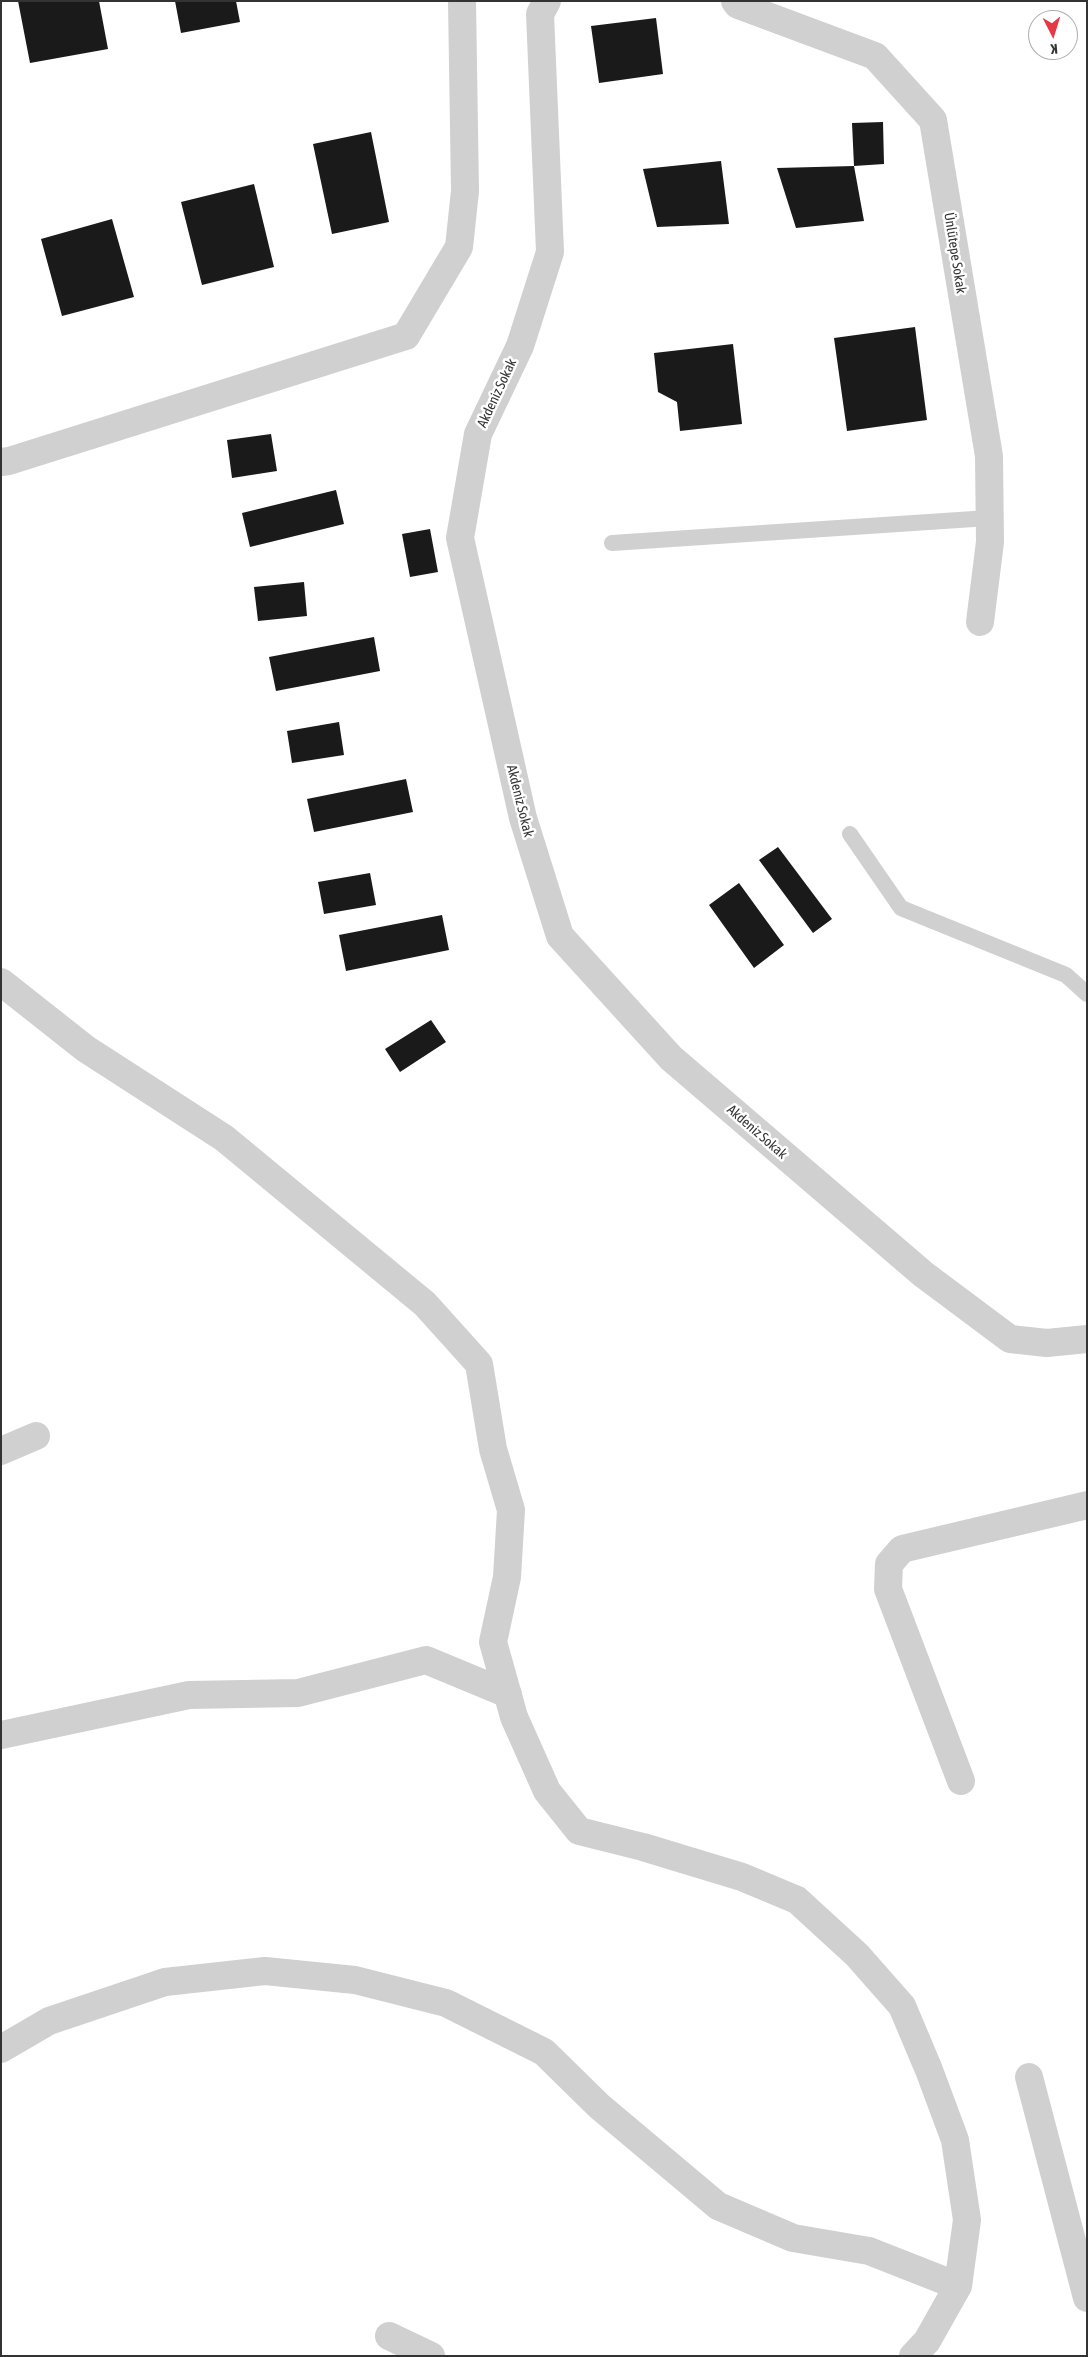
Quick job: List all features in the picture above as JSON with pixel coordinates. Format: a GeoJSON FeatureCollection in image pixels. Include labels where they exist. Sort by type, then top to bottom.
{"type":"FeatureCollection","features":[{"type":"Feature","properties":{"kind":"street"},"geometry":{"type":"LineString","coordinates":[[4,465],[406,336],[459,246],[465,191],[462,1]]}},
{"type":"Feature","properties":{"kind":"street","name":"Akdeniz Sokak"},"geometry":{"type":"LineString","coordinates":[[547,1],[540,14],[550,252],[520,346],[478,434],[460,538],[523,818],[560,936],[671,1058],[924,1274],[1010,1339],[1047,1343],[1087,1339]]}},
{"type":"Feature","properties":{"kind":"street","name":"Ünlütepe Sokak"},"geometry":{"type":"LineString","coordinates":[[735,1],[738,5],[875,56],[933,120],[989,456],[990,542],[980,622]]}},
{"type":"Feature","properties":{"kind":"street"},"geometry":{"type":"LineString","coordinates":[[1,982],[86,1049],[224,1138],[425,1304],[479,1364],[494,1448],[511,1510],[507,1577],[494,1642],[514,1717],[547,1791],[579,1831],[644,1847],[742,1876],[797,1900],[857,1955],[902,2006],[929,2070],[955,2140],[967,2220],[958,2286],[927,2341],[914,2356]]}},
{"type":"Feature","properties":{"kind":"street"},"geometry":{"type":"LineString","coordinates":[[1,1451],[36,1436]]}},
{"type":"Feature","properties":{"kind":"street"},"geometry":{"type":"LineString","coordinates":[[961,1781],[888,1589],[889,1564],[902,1549],[1087,1505]]}},
{"type":"Feature","properties":{"kind":"street"},"geometry":{"type":"LineString","coordinates":[[1,1735],[188,1695],[298,1693],[426,1660],[508,1694]]}},
{"type":"Feature","properties":{"kind":"street"},"geometry":{"type":"LineString","coordinates":[[1,2049],[49,2021],[165,1982],[265,1971],[355,1980],[446,2003],[544,2052],[599,2106],[718,2206],[793,2238],[868,2251],[958,2286]]}},
{"type":"Feature","properties":{"kind":"street"},"geometry":{"type":"LineString","coordinates":[[1029,2077],[1087,2298]]}},
{"type":"Feature","properties":{"kind":"street"},"geometry":{"type":"LineString","coordinates":[[388,2336],[431,2356]]}},
{"type":"Feature","properties":{"kind":"lane"},"geometry":{"type":"LineString","coordinates":[[612,543],[990,518]]}},
{"type":"Feature","properties":{"kind":"lane"},"geometry":{"type":"LineString","coordinates":[[850,834],[901,908],[1066,975],[1087,994]]}},
{"type":"Feature","properties":{"kind":"building"},"geometry":{"type":"Polygon","coordinates":[[[18,1],[99,1],[108,49],[30,63],[18,1]]]}},
{"type":"Feature","properties":{"kind":"building"},"geometry":{"type":"Polygon","coordinates":[[[175,1],[236,1],[240,22],[181,33],[175,1]]]}},
{"type":"Feature","properties":{"kind":"building"},"geometry":{"type":"Polygon","coordinates":[[[656,18],[663,74],[599,83],[591,26],[656,18]]]}},
{"type":"Feature","properties":{"kind":"building"},"geometry":{"type":"Polygon","coordinates":[[[883,122],[884,164],[854,166],[852,123],[883,122]]]}},
{"type":"Feature","properties":{"kind":"building"},"geometry":{"type":"Polygon","coordinates":[[[371,132],[389,222],[332,234],[313,144],[371,132]]]}},
{"type":"Feature","properties":{"kind":"building"},"geometry":{"type":"Polygon","coordinates":[[[721,161],[729,224],[657,227],[643,169],[721,161]]]}},
{"type":"Feature","properties":{"kind":"building"},"geometry":{"type":"Polygon","coordinates":[[[854,166],[864,221],[796,228],[777,168],[854,166]]]}},
{"type":"Feature","properties":{"kind":"building"},"geometry":{"type":"Polygon","coordinates":[[[254,184],[274,267],[202,285],[181,202],[254,184]]]}},
{"type":"Feature","properties":{"kind":"building"},"geometry":{"type":"Polygon","coordinates":[[[112,219],[134,297],[62,316],[41,239],[112,219]]]}},
{"type":"Feature","properties":{"kind":"building"},"geometry":{"type":"Polygon","coordinates":[[[915,327],[927,420],[847,431],[834,338],[915,327]]]}},
{"type":"Feature","properties":{"kind":"building"},"geometry":{"type":"Polygon","coordinates":[[[733,344],[742,424],[680,431],[677,402],[658,392],[654,353],[733,344]]]}},
{"type":"Feature","properties":{"kind":"building"},"geometry":{"type":"Polygon","coordinates":[[[271,434],[277,471],[232,478],[227,440],[271,434]]]}},
{"type":"Feature","properties":{"kind":"building"},"geometry":{"type":"Polygon","coordinates":[[[336,490],[344,524],[250,547],[242,513],[336,490]]]}},
{"type":"Feature","properties":{"kind":"building"},"geometry":{"type":"Polygon","coordinates":[[[430,529],[438,572],[410,577],[402,534],[430,529]]]}},
{"type":"Feature","properties":{"kind":"building"},"geometry":{"type":"Polygon","coordinates":[[[304,582],[307,616],[258,621],[254,587],[304,582]]]}},
{"type":"Feature","properties":{"kind":"building"},"geometry":{"type":"Polygon","coordinates":[[[374,637],[380,671],[276,691],[269,657],[374,637]]]}},
{"type":"Feature","properties":{"kind":"building"},"geometry":{"type":"Polygon","coordinates":[[[339,722],[344,755],[292,763],[287,731],[339,722]]]}},
{"type":"Feature","properties":{"kind":"building"},"geometry":{"type":"Polygon","coordinates":[[[406,779],[413,812],[314,832],[307,799],[406,779]]]}},
{"type":"Feature","properties":{"kind":"building"},"geometry":{"type":"Polygon","coordinates":[[[778,847],[832,919],[813,933],[759,860],[778,847]]]}},
{"type":"Feature","properties":{"kind":"building"},"geometry":{"type":"Polygon","coordinates":[[[370,873],[376,905],[324,914],[318,882],[370,873]]]}},
{"type":"Feature","properties":{"kind":"building"},"geometry":{"type":"Polygon","coordinates":[[[739,883],[784,945],[754,968],[709,905],[739,883]]]}},
{"type":"Feature","properties":{"kind":"building"},"geometry":{"type":"Polygon","coordinates":[[[442,915],[449,950],[346,971],[339,935],[442,915]]]}},
{"type":"Feature","properties":{"kind":"building"},"geometry":{"type":"Polygon","coordinates":[[[431,1020],[446,1042],[400,1072],[385,1049],[431,1020]]]}}]}
